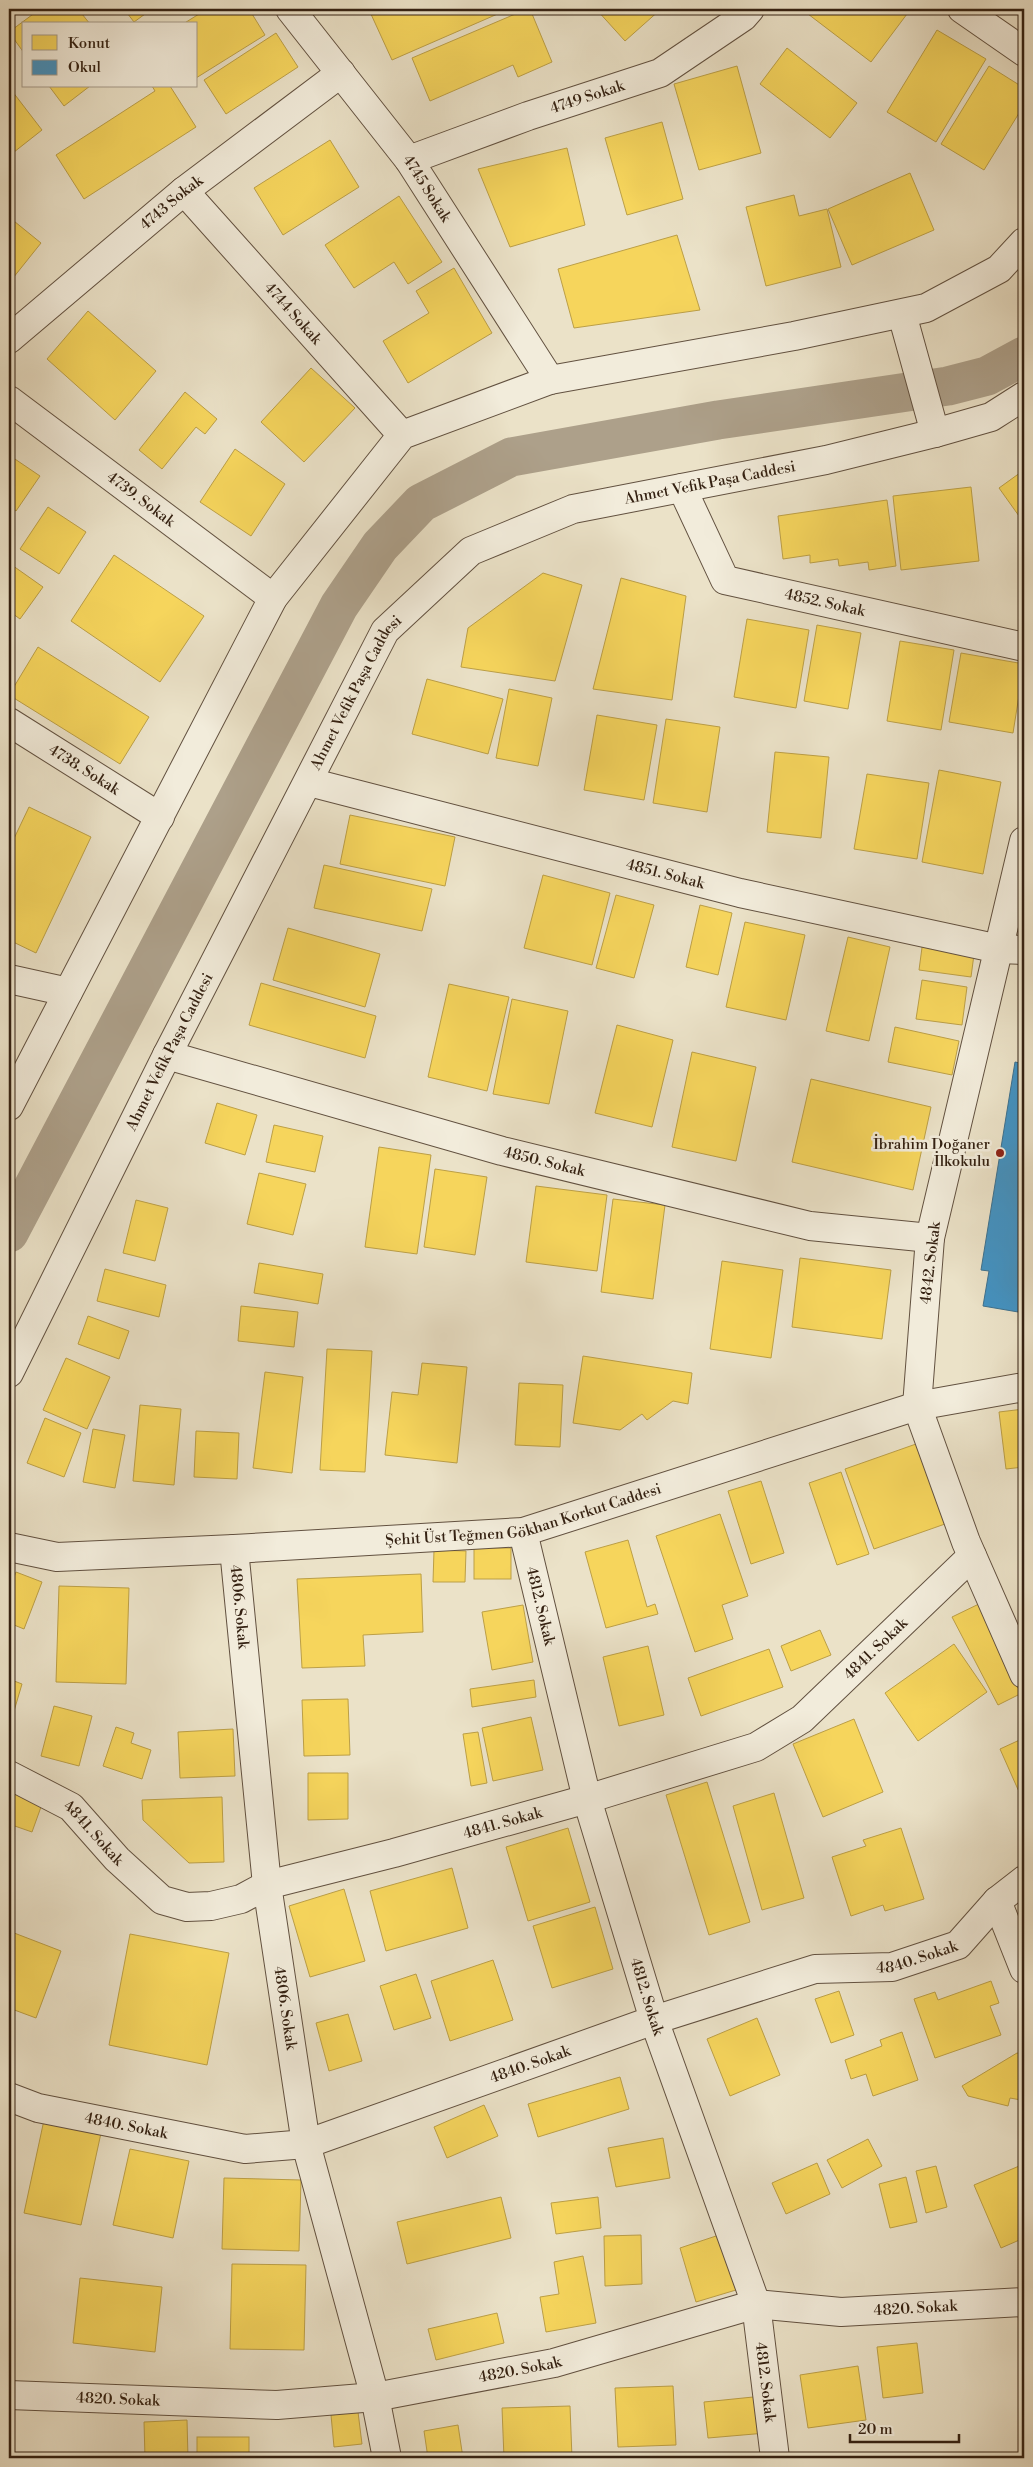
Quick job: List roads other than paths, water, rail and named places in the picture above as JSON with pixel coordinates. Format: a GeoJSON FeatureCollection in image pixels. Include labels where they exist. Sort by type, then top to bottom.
{"type":"FeatureCollection","features":[{"type":"Feature","properties":{"kind":"street","name":"4749 Sokak"},"geometry":{"type":"LineString","coordinates":[[409,160],[528,116],[660,73],[744,17],[750,9]]}},
{"type":"Feature","properties":{"kind":"street"},"geometry":{"type":"LineString","coordinates":[[962,9],[1024,52]]}},
{"type":"Feature","properties":{"kind":"street","name":"4745 Sokak"},"geometry":{"type":"LineString","coordinates":[[303,12],[341,73],[409,160],[550,380]]}},
{"type":"Feature","properties":{"kind":"street","name":"4743 Sokak"},"geometry":{"type":"LineString","coordinates":[[9,339],[184,191],[341,73]]}},
{"type":"Feature","properties":{"kind":"street","name":"4744 Sokak"},"geometry":{"type":"LineString","coordinates":[[184,191],[402,435]]}},
{"type":"Feature","properties":{"kind":"street"},"geometry":{"type":"LineString","coordinates":[[9,1106],[273,598],[402,435],[550,380],[794,336],[926,308],[999,269],[1024,242]]}},
{"type":"Feature","properties":{"kind":"street"},"geometry":{"type":"LineString","coordinates":[[902,314],[935,433]]}},
{"type":"Feature","properties":{"kind":"street","name":"Ahmet Vefik Paşa Caddesi"},"geometry":{"type":"LineString","coordinates":[[9,1373],[167,1054],[309,782],[385,631],[471,551],[573,509],[826,460],[935,433],[991,417],[1024,396]]}},
{"type":"Feature","properties":{"kind":"street","name":"4739. Sokak"},"geometry":{"type":"LineString","coordinates":[[9,400],[273,598]]}},
{"type":"Feature","properties":{"kind":"street","name":"4852. Sokak"},"geometry":{"type":"LineString","coordinates":[[682,488],[725,580],[1024,647]]}},
{"type":"Feature","properties":{"kind":"street","name":"4738. Sokak"},"geometry":{"type":"LineString","coordinates":[[9,722],[160,817]]}},
{"type":"Feature","properties":{"kind":"street","name":"4851. Sokak"},"geometry":{"type":"LineString","coordinates":[[309,782],[740,893],[1012,949]]}},
{"type":"Feature","properties":{"kind":"street","name":"4842. Sokak"},"geometry":{"type":"LineString","coordinates":[[1024,841],[1012,949],[930,1238],[917,1406],[972,1556],[1024,1674]]}},
{"type":"Feature","properties":{"kind":"street"},"geometry":{"type":"LineString","coordinates":[[9,979],[68,992]]}},
{"type":"Feature","properties":{"kind":"street","name":"4850. Sokak"},"geometry":{"type":"LineString","coordinates":[[167,1054],[502,1151],[800,1224],[930,1238]]}},
{"type":"Feature","properties":{"kind":"street","name":"Şehit Üst Teğmen Gökhan Korkut Caddesi"},"geometry":{"type":"LineString","coordinates":[[9,1547],[57,1557],[523,1532],[917,1406],[1024,1387]]}},
{"type":"Feature","properties":{"kind":"street","name":"4812. Sokak"},"geometry":{"type":"LineString","coordinates":[[523,1532],[587,1799],[654,2020],[756,2304],[775,2458]]}},
{"type":"Feature","properties":{"kind":"street","name":"4806. Sokak"},"geometry":{"type":"LineString","coordinates":[[234,1549],[267,1885],[306,2144],[375,2397],[387,2458]]}},
{"type":"Feature","properties":{"kind":"street","name":"4841. Sokak"},"geometry":{"type":"LineString","coordinates":[[9,1776],[71,1807],[117,1859],[162,1900],[186,1907],[211,1906],[241,1899],[267,1885],[394,1853],[587,1799],[756,1747],[802,1718],[972,1556]]}},
{"type":"Feature","properties":{"kind":"street","name":"4840. Sokak"},"geometry":{"type":"LineString","coordinates":[[9,2097],[38,2108],[245,2149],[306,2144],[654,2020],[815,1969],[892,1967],[958,1945],[996,1900],[1024,1880]]}},
{"type":"Feature","properties":{"kind":"street"},"geometry":{"type":"LineString","coordinates":[[996,1900],[1024,1969]]}},
{"type":"Feature","properties":{"kind":"street","name":"4820. Sokak"},"geometry":{"type":"LineString","coordinates":[[9,2395],[277,2405],[375,2397],[554,2363],[756,2304],[841,2312],[1024,2302]]}},
{"type":"Feature","properties":{"kind":"waterway"},"geometry":{"type":"LineString","coordinates":[[9,1233],[339,606],[380,546],[421,503],[511,457],[718,420],[948,386],[987,376],[1024,356]]}},
{"type":"Feature","properties":{"kind":"place","name":"İbrahim Doğaner İlkokulu"},"geometry":{"type":"Point","coordinates":[1000,1153]}}]}
